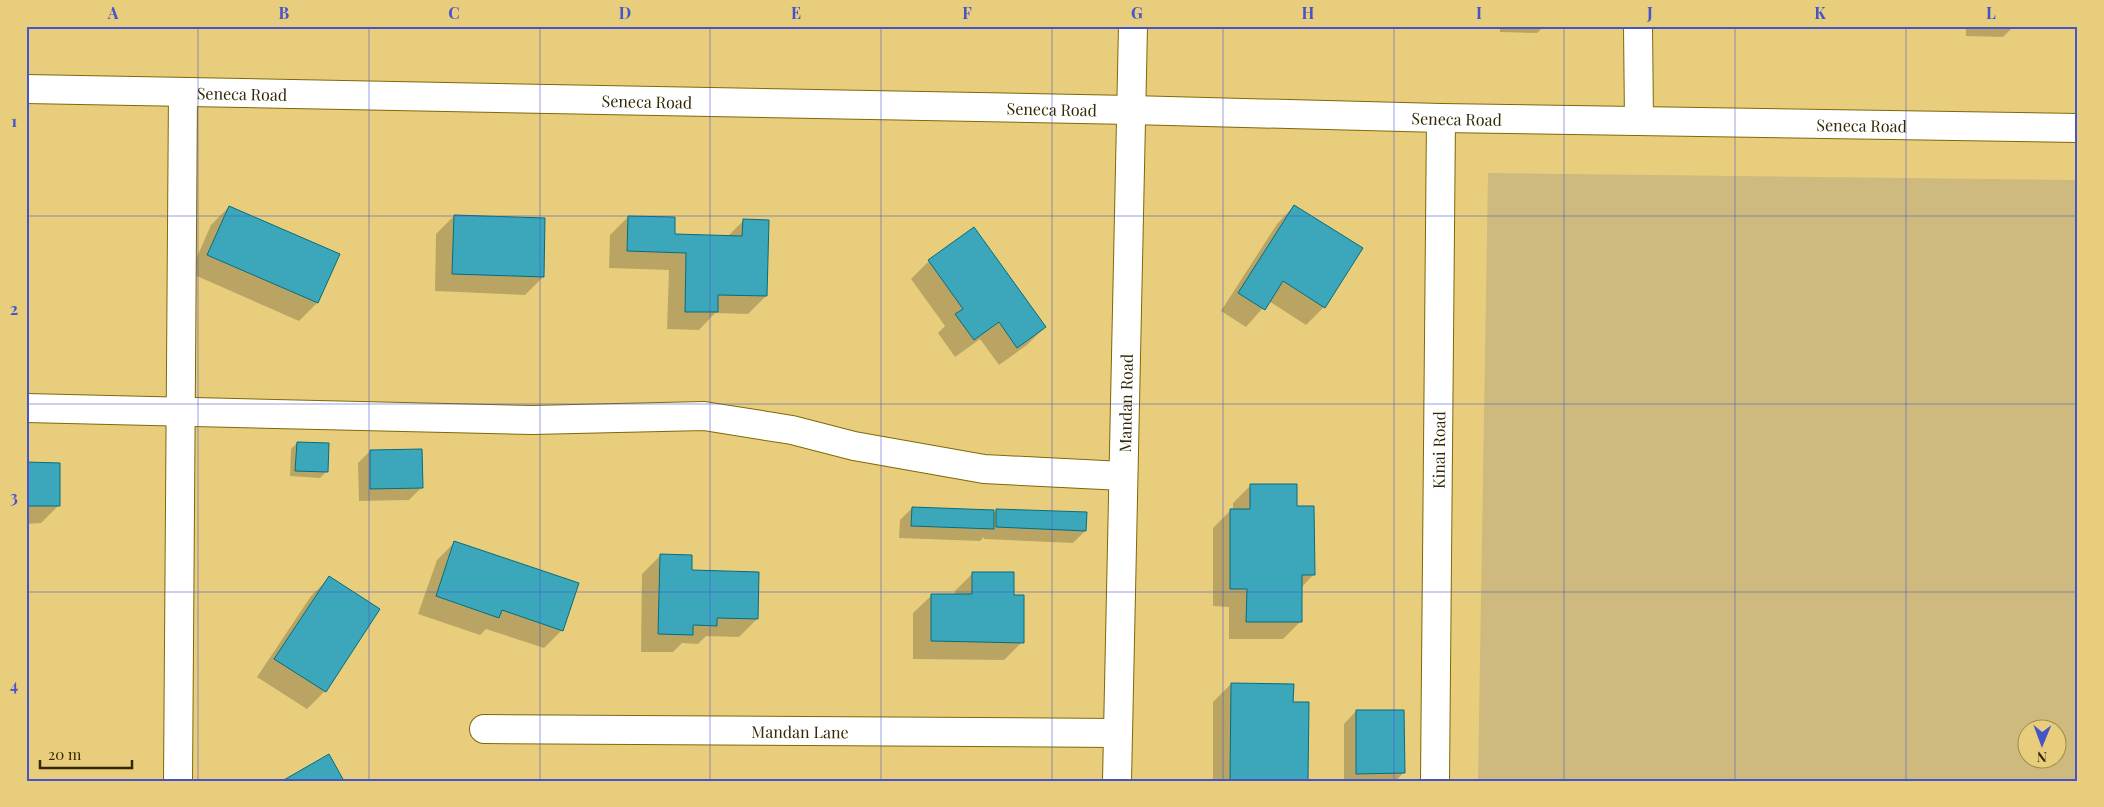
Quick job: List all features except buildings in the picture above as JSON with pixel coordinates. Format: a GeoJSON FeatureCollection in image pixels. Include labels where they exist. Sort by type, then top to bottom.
{"type":"FeatureCollection","features":[{"type":"Feature","properties":{"kind":"street","name":"Mandan Road"},"geometry":{"type":"LineString","coordinates":[[1117,781],[1133,26]]}},
{"type":"Feature","properties":{"kind":"street"},"geometry":{"type":"LineString","coordinates":[[1638,26],[1639,121]]}},
{"type":"Feature","properties":{"kind":"street","name":"Seneca Road"},"geometry":{"type":"LineString","coordinates":[[26,89],[1131,110],[1441,118],[2078,128]]}},
{"type":"Feature","properties":{"kind":"street"},"geometry":{"type":"LineString","coordinates":[[178,781],[183,92]]}},
{"type":"Feature","properties":{"kind":"street","name":"Kinai Road"},"geometry":{"type":"LineString","coordinates":[[1435,781],[1441,118]]}},
{"type":"Feature","properties":{"kind":"street"},"geometry":{"type":"LineString","coordinates":[[26,408],[532,420],[704,416],[792,430],[854,446],[984,469],[1123,476]]}},
{"type":"Feature","properties":{"kind":"street","name":"Mandan Lane"},"geometry":{"type":"LineString","coordinates":[[484,729],[1117,733]]}},
{"type":"Feature","properties":{"kind":"shaded area"},"geometry":{"type":"Polygon","coordinates":[[[1488,173],[2078,180],[2078,781],[1478,781],[1488,173]]]}}]}
